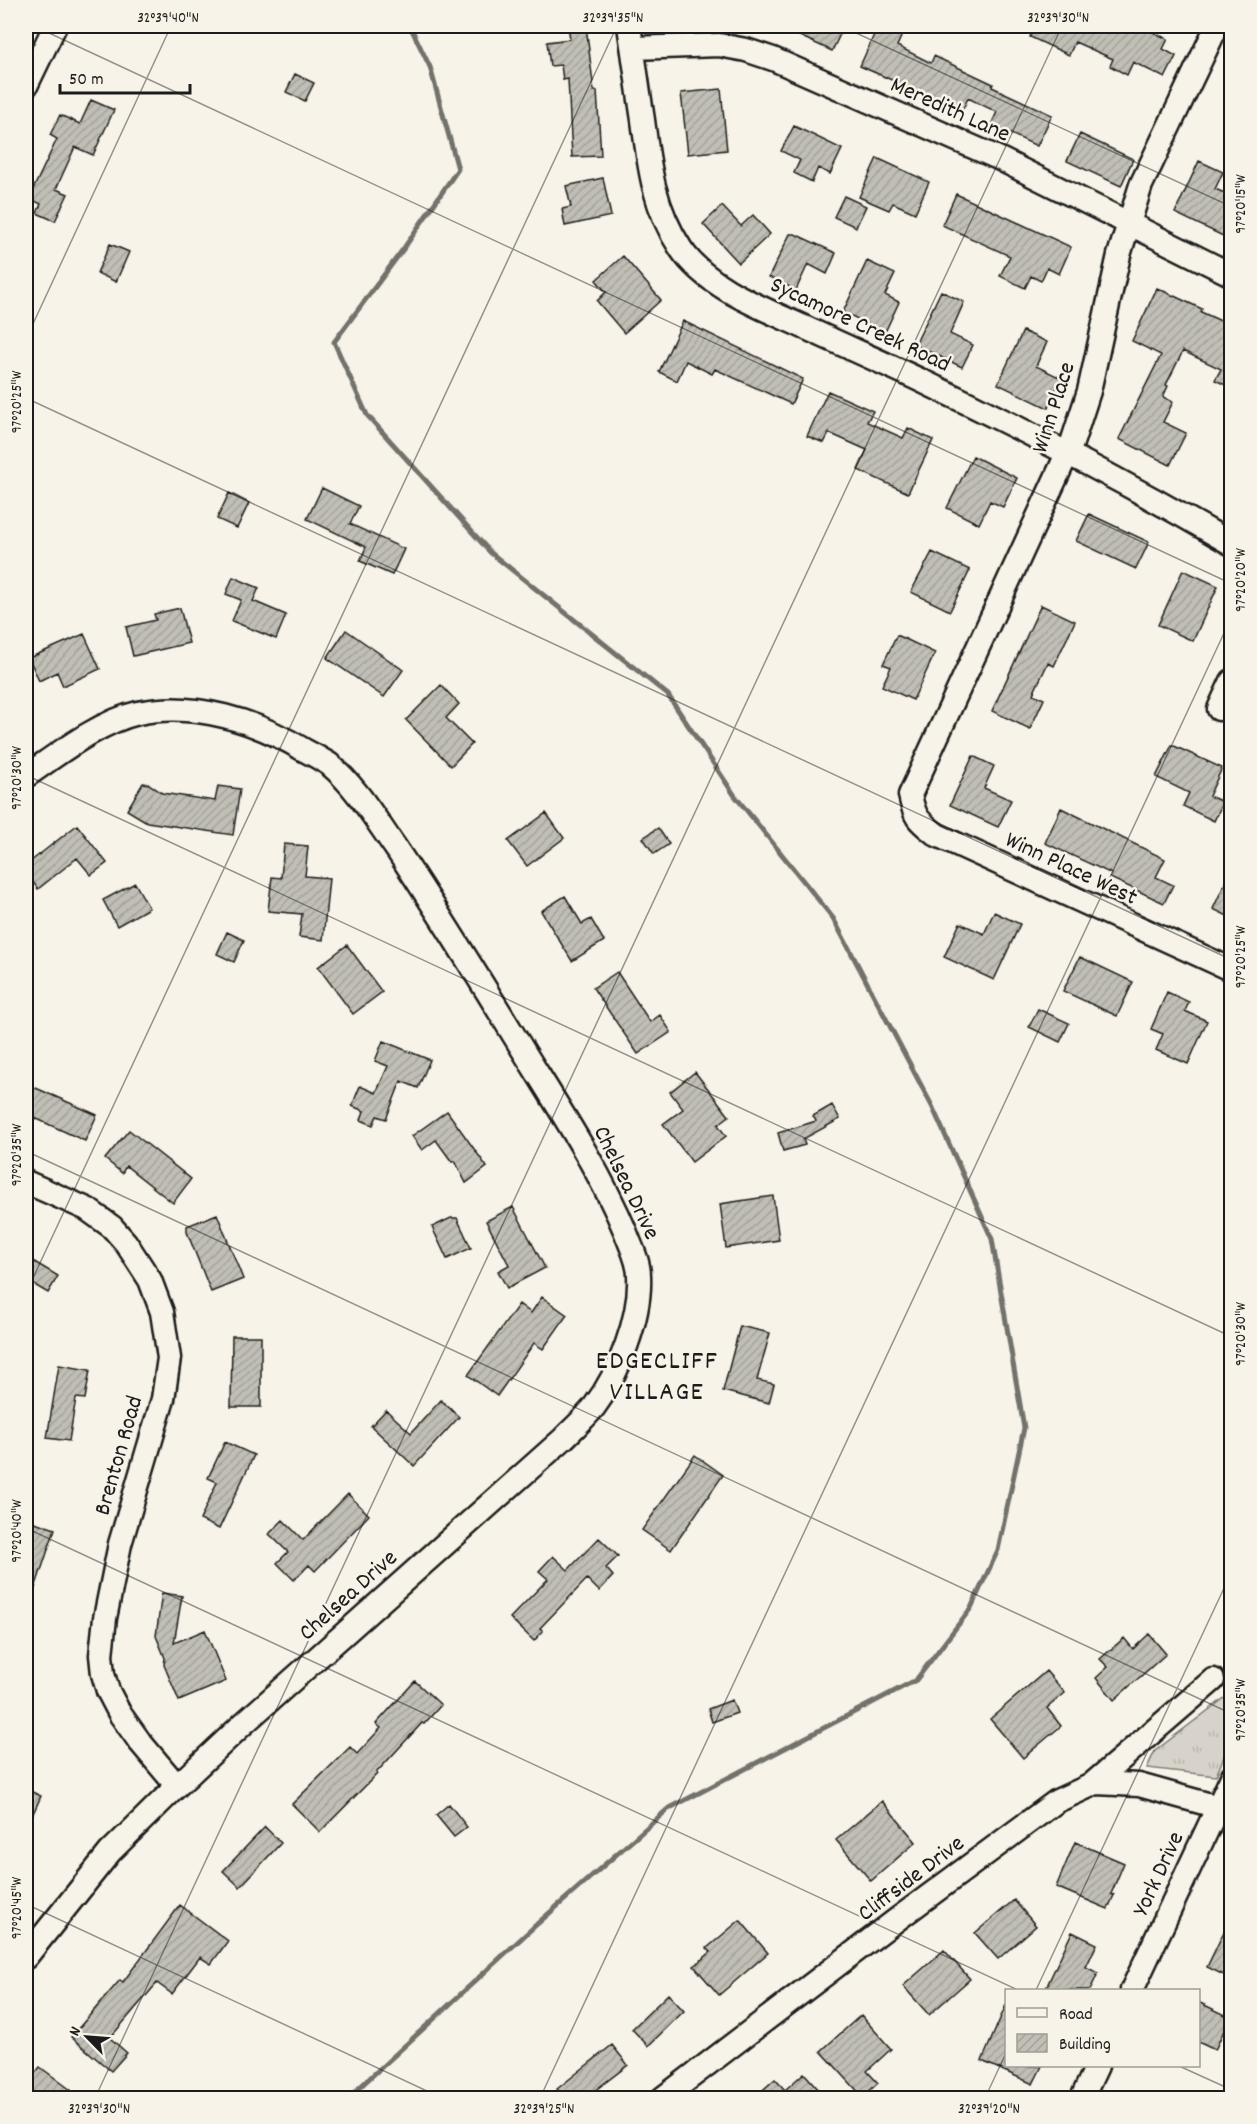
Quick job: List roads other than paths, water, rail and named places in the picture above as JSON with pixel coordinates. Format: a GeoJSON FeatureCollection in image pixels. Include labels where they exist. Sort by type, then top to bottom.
{"type":"FeatureCollection","features":[{"type":"Feature","properties":{"kind":"street"},"geometry":{"type":"LineString","coordinates":[[26,86],[55,26]]}},
{"type":"Feature","properties":{"kind":"street","name":"Sycamore Creek Road"},"geometry":{"type":"LineString","coordinates":[[629,26],[656,198],[669,229],[682,251],[697,268],[721,286],[773,313],[922,381],[1068,454],[1232,544]]}},
{"type":"Feature","properties":{"kind":"street","name":"Winn Place"},"geometry":{"type":"LineString","coordinates":[[910,795],[1068,454],[1089,391],[1119,255],[1141,184],[1217,26]]}},
{"type":"Feature","properties":{"kind":"street","name":"Meredith Lane"},"geometry":{"type":"LineString","coordinates":[[633,48],[719,45],[746,50],[773,59],[998,158],[1232,275]]}},
{"type":"Feature","properties":{"kind":"street"},"geometry":{"type":"LineString","coordinates":[[1219,709],[1232,681]]}},
{"type":"Feature","properties":{"kind":"street","name":"Chelsea Drive"},"geometry":{"type":"LineString","coordinates":[[26,776],[114,721],[136,714],[166,709],[214,713],[241,720],[286,739],[329,764],[364,802],[425,892],[586,1152],[619,1217],[637,1262],[639,1276],[637,1310],[624,1349],[604,1392],[593,1409],[563,1439],[242,1725],[177,1786],[110,1852],[26,1957]]}},
{"type":"Feature","properties":{"kind":"street","name":"Winn Place West"},"geometry":{"type":"LineString","coordinates":[[910,795],[914,814],[922,824],[937,835],[1232,970]]}},
{"type":"Feature","properties":{"kind":"street","name":"Brenton Road"},"geometry":{"type":"LineString","coordinates":[[26,1182],[87,1209],[112,1227],[126,1243],[150,1280],[162,1312],[169,1358],[163,1399],[120,1544],[105,1618],[101,1655],[105,1682],[120,1714],[177,1786]]}},
{"type":"Feature","properties":{"kind":"street"},"geometry":{"type":"LineString","coordinates":[[1091,1785],[1213,1680]]}},
{"type":"Feature","properties":{"kind":"street","name":"York Drive"},"geometry":{"type":"LineString","coordinates":[[1132,1989],[1232,1778]]}},
{"type":"Feature","properties":{"kind":"street","name":"Cliffside Drive"},"geometry":{"type":"LineString","coordinates":[[663,2098],[899,1918],[1058,1801],[1091,1785],[1139,1785],[1218,1807]]}},
{"type":"Feature","properties":{"kind":"street"},"geometry":{"type":"LineString","coordinates":[[1082,2098],[1097,2067]]}},
{"type":"Feature","properties":{"kind":"waterway"},"geometry":{"type":"LineString","coordinates":[[348,2098],[537,1924],[668,1809],[916,1680],[971,1608],[998,1550],[1024,1428],[992,1239],[932,1106],[833,918],[735,796],[668,695],[491,553],[367,415],[334,342],[404,248],[458,169],[430,67],[410,26]]}},
{"type":"Feature","properties":{"kind":"district","name":"EDGECLIFF VILLAGE"},"geometry":{"type":"Point","coordinates":[657,1374]}}]}
